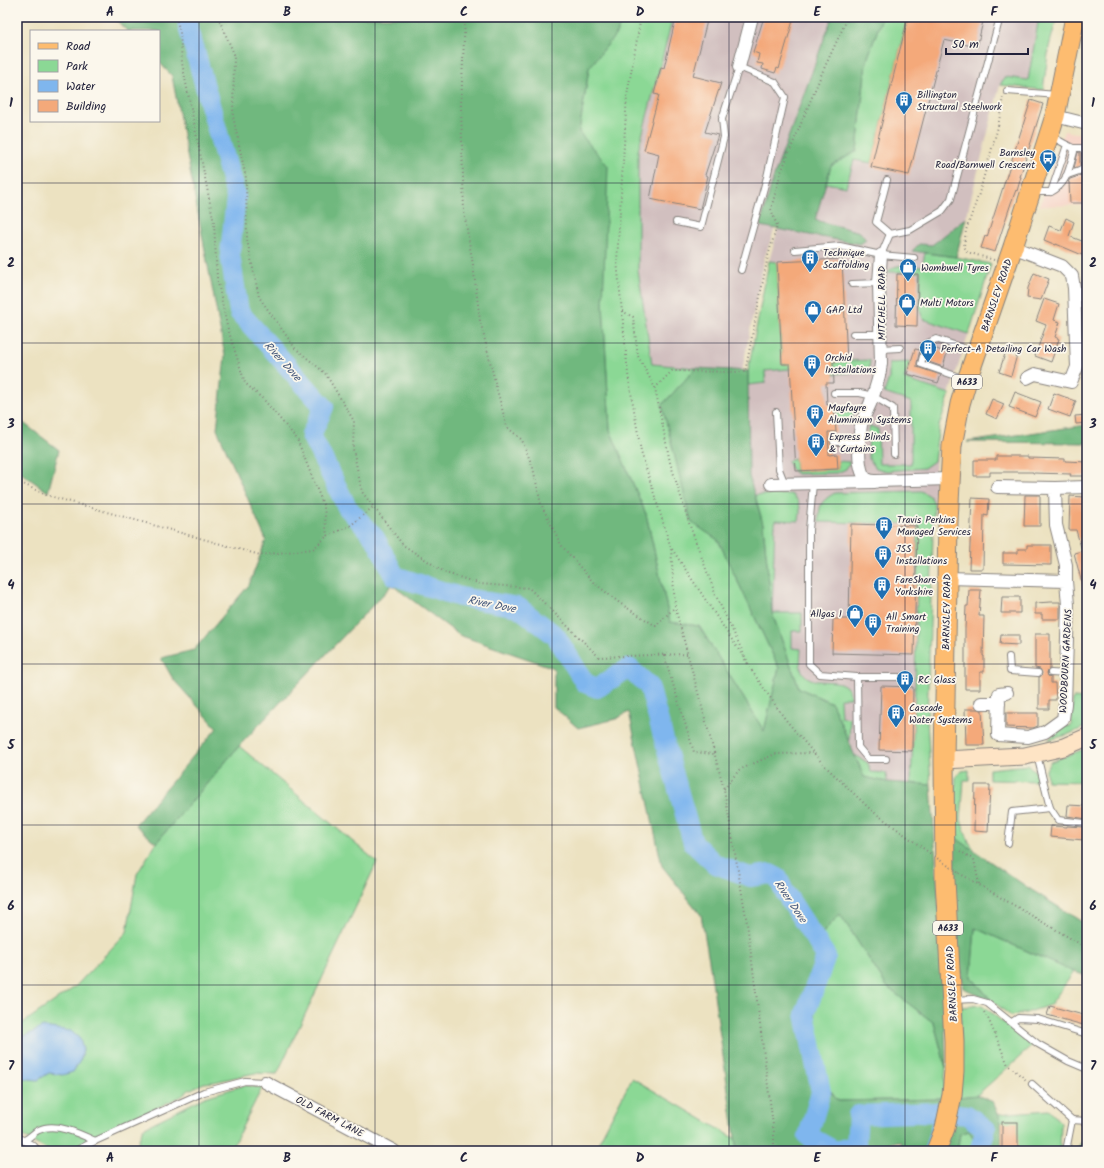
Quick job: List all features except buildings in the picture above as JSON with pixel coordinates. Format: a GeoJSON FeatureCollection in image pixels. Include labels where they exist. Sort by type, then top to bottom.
{"type":"FeatureCollection","features":[{"type":"Feature","properties":{"kind":"main road","name":"BARNSLEY ROAD"},"geometry":{"type":"LineString","coordinates":[[936,1151],[945,1128],[952,1095],[954,1071],[954,1041],[945,880],[939,849],[944,760],[947,578],[952,446],[960,404],[967,380],[1010,256],[1055,116],[1075,17]]}},
{"type":"Feature","properties":{"kind":"street"},"geometry":{"type":"LineString","coordinates":[[739,68],[752,17]]}},
{"type":"Feature","properties":{"kind":"street"},"geometry":{"type":"LineString","coordinates":[[1055,116],[1087,124]]}},
{"type":"Feature","properties":{"kind":"street","name":"MITCHELL ROAD"},"geometry":{"type":"LineString","coordinates":[[876,482],[867,479],[862,473],[859,442],[862,423],[880,375],[879,283],[881,255]]}},
{"type":"Feature","properties":{"kind":"street"},"geometry":{"type":"LineString","coordinates":[[1010,256],[1062,266],[1072,276],[1074,288],[1077,367],[1071,382],[1035,374],[1027,378]]}},
{"type":"Feature","properties":{"kind":"street"},"geometry":{"type":"LineString","coordinates":[[771,484],[950,480]]}},
{"type":"Feature","properties":{"kind":"street"},"geometry":{"type":"LineString","coordinates":[[997,487],[1087,487]]}},
{"type":"Feature","properties":{"kind":"street","name":"WOODBOURN GARDENS"},"geometry":{"type":"LineString","coordinates":[[999,704],[998,735],[1028,736],[1045,732],[1062,719],[1065,704],[1068,605],[1066,565],[1056,525],[1055,488]]}},
{"type":"Feature","properties":{"kind":"street"},"geometry":{"type":"LineString","coordinates":[[947,578],[1066,581]]}},
{"type":"Feature","properties":{"kind":"street"},"geometry":{"type":"LineString","coordinates":[[981,703],[999,704],[999,694],[1007,693]]}},
{"type":"Feature","properties":{"kind":"street"},"geometry":{"type":"LineString","coordinates":[[944,760],[1025,756],[1064,747],[1087,737]]}},
{"type":"Feature","properties":{"kind":"street","name":"OLD FARM LANE"},"geometry":{"type":"LineString","coordinates":[[265,1082],[394,1151]]}},
{"type":"Feature","properties":{"kind":"lane"},"geometry":{"type":"LineString","coordinates":[[890,234],[910,230],[942,211],[951,200],[1000,17]]}},
{"type":"Feature","properties":{"kind":"lane"},"geometry":{"type":"LineString","coordinates":[[676,222],[701,227],[724,137],[722,119],[739,68],[775,82],[785,97],[767,177],[741,270]]}},
{"type":"Feature","properties":{"kind":"lane"},"geometry":{"type":"LineString","coordinates":[[1007,91],[1059,95]]}},
{"type":"Feature","properties":{"kind":"lane"},"geometry":{"type":"LineString","coordinates":[[1031,192],[1050,192],[1058,189],[1065,181],[1074,152],[1070,147],[1049,135]]}},
{"type":"Feature","properties":{"kind":"lane"},"geometry":{"type":"LineString","coordinates":[[1066,176],[1084,172],[1084,148],[1070,147]]}},
{"type":"Feature","properties":{"kind":"lane"},"geometry":{"type":"LineString","coordinates":[[1050,192],[1070,147]]}},
{"type":"Feature","properties":{"kind":"lane"},"geometry":{"type":"LineString","coordinates":[[887,180],[876,222],[890,234]]}},
{"type":"Feature","properties":{"kind":"lane"},"geometry":{"type":"LineString","coordinates":[[881,255],[890,234]]}},
{"type":"Feature","properties":{"kind":"lane"},"geometry":{"type":"LineString","coordinates":[[795,250],[840,246],[881,255],[914,258]]}},
{"type":"Feature","properties":{"kind":"lane"},"geometry":{"type":"LineString","coordinates":[[852,284],[879,283]]}},
{"type":"Feature","properties":{"kind":"lane"},"geometry":{"type":"LineString","coordinates":[[853,334],[880,334]]}},
{"type":"Feature","properties":{"kind":"lane"},"geometry":{"type":"LineString","coordinates":[[967,380],[921,364],[926,344],[936,339],[976,352]]}},
{"type":"Feature","properties":{"kind":"lane"},"geometry":{"type":"LineString","coordinates":[[880,349],[900,348]]}},
{"type":"Feature","properties":{"kind":"lane"},"geometry":{"type":"LineString","coordinates":[[834,393],[860,393],[873,396],[893,408],[894,454]]}},
{"type":"Feature","properties":{"kind":"lane"},"geometry":{"type":"LineString","coordinates":[[776,412],[779,469],[785,484]]}},
{"type":"Feature","properties":{"kind":"lane"},"geometry":{"type":"LineString","coordinates":[[834,442],[859,442]]}},
{"type":"Feature","properties":{"kind":"lane"},"geometry":{"type":"LineString","coordinates":[[814,483],[809,530],[809,664],[820,674],[857,677],[898,677]]}},
{"type":"Feature","properties":{"kind":"lane"},"geometry":{"type":"LineString","coordinates":[[1009,657],[1010,671],[1038,673]]}},
{"type":"Feature","properties":{"kind":"lane"},"geometry":{"type":"LineString","coordinates":[[1051,673],[1066,674]]}},
{"type":"Feature","properties":{"kind":"lane"},"geometry":{"type":"LineString","coordinates":[[857,677],[858,746],[868,759],[886,759]]}},
{"type":"Feature","properties":{"kind":"lane"},"geometry":{"type":"LineString","coordinates":[[1037,754],[1050,808],[1058,820],[1085,823]]}},
{"type":"Feature","properties":{"kind":"lane"},"geometry":{"type":"LineString","coordinates":[[1008,843],[1012,812],[1050,808]]}},
{"type":"Feature","properties":{"kind":"lane"},"geometry":{"type":"LineString","coordinates":[[952,1000],[973,999],[987,1003],[1038,1044],[1068,1061],[1087,1069]]}},
{"type":"Feature","properties":{"kind":"lane"},"geometry":{"type":"LineString","coordinates":[[1012,1022],[1018,1018],[1038,1020],[1087,1034]]}},
{"type":"Feature","properties":{"kind":"lane"},"geometry":{"type":"LineString","coordinates":[[75,1151],[204,1092],[245,1081],[265,1082]]}},
{"type":"Feature","properties":{"kind":"lane"},"geometry":{"type":"LineString","coordinates":[[1032,1084],[1072,1120],[1087,1121]]}},
{"type":"Feature","properties":{"kind":"lane"},"geometry":{"type":"LineString","coordinates":[[1066,1151],[1072,1120]]}},
{"type":"Feature","properties":{"kind":"lane"},"geometry":{"type":"LineString","coordinates":[[23,1140],[27,1139],[40,1129],[53,1127],[75,1132],[95,1141]]}},
{"type":"Feature","properties":{"kind":"lane"},"geometry":{"type":"LineString","coordinates":[[17,1138],[34,1146],[38,1151]]}},
{"type":"Feature","properties":{"kind":"path"},"geometry":{"type":"LineString","coordinates":[[176,17],[180,32],[182,63],[214,223],[216,278],[227,326],[245,383],[264,400],[297,439],[324,508],[327,536]]}},
{"type":"Feature","properties":{"kind":"path"},"geometry":{"type":"LineString","coordinates":[[218,17],[234,54],[233,116],[246,178],[247,240],[260,297],[295,348],[325,373],[354,421],[354,448],[362,492],[403,545],[446,573],[481,584],[529,588],[599,657],[688,654]]}},
{"type":"Feature","properties":{"kind":"path"},"geometry":{"type":"LineString","coordinates":[[465,17],[461,105],[464,212],[480,320],[507,427],[522,440],[533,468],[541,504],[561,545],[593,582],[621,604],[656,626],[675,607]]}},
{"type":"Feature","properties":{"kind":"path"},"geometry":{"type":"LineString","coordinates":[[641,17],[626,95],[617,261],[628,374],[641,452],[671,548],[675,607],[724,789],[747,923],[774,1133],[774,1151]]}},
{"type":"Feature","properties":{"kind":"path"},"geometry":{"type":"LineString","coordinates":[[655,388],[672,371],[745,372],[768,256],[778,226],[771,209],[781,172],[822,73],[848,17]]}},
{"type":"Feature","properties":{"kind":"path"},"geometry":{"type":"LineString","coordinates":[[1007,91],[1003,99],[998,127],[978,197],[966,230],[964,246],[967,252],[1010,256]]}},
{"type":"Feature","properties":{"kind":"path"},"geometry":{"type":"LineString","coordinates":[[622,311],[633,317],[638,356],[655,388],[670,462],[690,526],[716,596],[752,671]]}},
{"type":"Feature","properties":{"kind":"path"},"geometry":{"type":"LineString","coordinates":[[17,481],[46,495],[260,555],[313,548],[327,536],[350,526],[374,507]]}},
{"type":"Feature","properties":{"kind":"path"},"geometry":{"type":"LineString","coordinates":[[671,548],[785,719],[812,753],[870,810],[939,849],[974,860],[979,885]]}},
{"type":"Feature","properties":{"kind":"path"},"geometry":{"type":"LineString","coordinates":[[664,654],[694,752],[714,754]]}},
{"type":"Feature","properties":{"kind":"path"},"geometry":{"type":"LineString","coordinates":[[724,789],[739,770],[775,754],[812,753]]}},
{"type":"Feature","properties":{"kind":"path"},"geometry":{"type":"LineString","coordinates":[[939,849],[959,873],[1087,948]]}},
{"type":"Feature","properties":{"kind":"path"},"geometry":{"type":"LineString","coordinates":[[973,999],[988,1018],[1008,1065],[1032,1084]]}},
{"type":"Feature","properties":{"kind":"shaded area"},"geometry":{"type":"Polygon","coordinates":[[[673,17],[832,17],[773,179],[760,226],[775,228],[764,259],[742,371],[652,364],[638,270],[638,151],[673,17]]]}},
{"type":"Feature","properties":{"kind":"shaded area"},"geometry":{"type":"Polygon","coordinates":[[[882,17],[1057,17],[1049,47],[1043,90],[1000,85],[956,257],[991,264],[939,426],[936,450],[927,720],[931,785],[887,782],[864,777],[832,703],[799,688],[772,613],[763,524],[749,476],[748,371],[769,261],[778,229],[860,244],[860,232],[815,221],[831,166],[882,17]]]}},
{"type":"Feature","properties":{"kind":"shaded area"},"geometry":{"type":"Polygon","coordinates":[[[1064,131],[1087,135],[1087,205],[1040,206],[1064,131]]]}},
{"type":"Feature","properties":{"kind":"shaded area"},"geometry":{"type":"Polygon","coordinates":[[[900,1141],[902,1151],[864,1151],[871,1146],[900,1141]]]}},
{"type":"Feature","properties":{"kind":"green space"},"geometry":{"type":"Polygon","coordinates":[[[113,17],[622,17],[617,33],[589,68],[579,132],[608,166],[603,304],[610,430],[646,514],[670,622],[699,626],[764,731],[779,668],[718,540],[691,522],[662,405],[696,368],[748,371],[749,476],[763,524],[772,613],[799,688],[832,703],[864,777],[887,782],[931,785],[944,982],[946,1068],[934,1023],[887,987],[840,914],[818,938],[830,962],[815,1014],[823,1082],[838,1101],[943,1099],[928,1151],[902,1151],[900,1141],[871,1146],[864,1151],[737,1151],[701,915],[662,866],[629,712],[616,719],[578,728],[554,707],[554,668],[459,635],[392,585],[239,746],[156,843],[135,825],[217,728],[173,679],[161,658],[194,650],[249,585],[266,540],[217,429],[225,356],[172,76],[160,63],[160,30],[126,30],[113,17]]]}},
{"type":"Feature","properties":{"kind":"green space"},"geometry":{"type":"Polygon","coordinates":[[[621,17],[673,17],[638,151],[638,270],[652,364],[696,368],[662,405],[691,521],[718,540],[779,668],[764,731],[699,626],[670,622],[646,514],[610,430],[603,304],[579,132],[589,68],[614,36],[621,17]]]}},
{"type":"Feature","properties":{"kind":"green space"},"geometry":{"type":"Polygon","coordinates":[[[832,17],[882,17],[866,63],[857,151],[831,166],[815,220],[860,232],[866,240],[860,244],[760,226],[773,179],[832,17]]]}},
{"type":"Feature","properties":{"kind":"green space"},"geometry":{"type":"Polygon","coordinates":[[[882,17],[908,17],[872,163],[854,160],[846,187],[826,183],[831,166],[857,151],[866,63],[882,17]]]}},
{"type":"Feature","properties":{"kind":"green space"},"geometry":{"type":"Polygon","coordinates":[[[1039,17],[1057,17],[1049,47],[1043,90],[1000,85],[1005,77],[1028,80],[1039,17]]]}},
{"type":"Feature","properties":{"kind":"green space"},"geometry":{"type":"Polygon","coordinates":[[[966,218],[956,257],[912,251],[919,244],[932,245],[966,218]]]}},
{"type":"Feature","properties":{"kind":"green space"},"geometry":{"type":"Polygon","coordinates":[[[925,253],[991,264],[969,334],[923,319],[920,311],[920,272],[888,272],[899,266],[922,267],[925,253]]]}},
{"type":"Feature","properties":{"kind":"green space"},"geometry":{"type":"Polygon","coordinates":[[[769,261],[777,262],[782,364],[870,360],[869,371],[833,374],[790,369],[765,371],[766,383],[748,385],[748,371],[769,261]]]}},
{"type":"Feature","properties":{"kind":"green space"},"geometry":{"type":"Polygon","coordinates":[[[910,362],[904,379],[950,394],[939,426],[934,461],[924,468],[886,471],[876,468],[869,459],[868,434],[870,426],[878,429],[879,464],[911,464],[911,402],[884,393],[889,378],[889,363],[910,362]]]}},
{"type":"Feature","properties":{"kind":"green space"},"geometry":{"type":"Polygon","coordinates":[[[854,412],[851,422],[836,424],[835,413],[854,412]]]}},
{"type":"Feature","properties":{"kind":"green space"},"geometry":{"type":"Polygon","coordinates":[[[17,418],[59,450],[48,492],[17,470],[17,418]]]}},
{"type":"Feature","properties":{"kind":"green space"},"geometry":{"type":"Polygon","coordinates":[[[1087,425],[1087,443],[967,442],[1087,425]]]}},
{"type":"Feature","properties":{"kind":"green space"},"geometry":{"type":"Polygon","coordinates":[[[795,459],[796,471],[838,469],[838,461],[850,462],[846,469],[837,473],[797,474],[791,469],[787,461],[795,459]]]}},
{"type":"Feature","properties":{"kind":"green space"},"geometry":{"type":"Polygon","coordinates":[[[921,491],[930,496],[934,503],[927,720],[931,785],[911,783],[915,687],[918,524],[819,522],[821,504],[835,493],[921,491]]]}},
{"type":"Feature","properties":{"kind":"green space"},"geometry":{"type":"Polygon","coordinates":[[[791,494],[797,499],[800,506],[799,521],[775,520],[772,613],[763,524],[755,495],[791,494]]]}},
{"type":"Feature","properties":{"kind":"green space"},"geometry":{"type":"Polygon","coordinates":[[[772,613],[802,613],[802,631],[792,631],[792,648],[801,649],[800,663],[802,671],[807,677],[814,680],[837,682],[843,684],[848,689],[851,698],[840,698],[841,717],[850,718],[849,742],[832,703],[799,688],[772,613]]]}},
{"type":"Feature","properties":{"kind":"green space"},"geometry":{"type":"Polygon","coordinates":[[[1085,686],[1087,686],[1087,726],[1085,727],[1085,686]]]}},
{"type":"Feature","properties":{"kind":"green space"},"geometry":{"type":"Polygon","coordinates":[[[1073,698],[1085,699],[1085,727],[1067,735],[1048,740],[1062,726],[1071,726],[1073,698]]]}},
{"type":"Feature","properties":{"kind":"green space"},"geometry":{"type":"Polygon","coordinates":[[[239,746],[377,862],[277,1074],[255,1073],[204,1083],[189,1090],[182,1096],[65,1151],[49,1151],[17,1133],[17,1027],[75,987],[127,932],[137,874],[156,843],[239,746]]]}},
{"type":"Feature","properties":{"kind":"green space"},"geometry":{"type":"Polygon","coordinates":[[[1087,748],[1087,782],[1047,781],[1046,770],[1050,762],[1087,748]]]}},
{"type":"Feature","properties":{"kind":"green space"},"geometry":{"type":"Polygon","coordinates":[[[855,755],[868,763],[871,772],[886,773],[887,782],[864,777],[855,755]]]}},
{"type":"Feature","properties":{"kind":"green space"},"geometry":{"type":"Polygon","coordinates":[[[1028,765],[1035,771],[1039,781],[989,780],[989,769],[1028,765]]]}},
{"type":"Feature","properties":{"kind":"green space"},"geometry":{"type":"Polygon","coordinates":[[[969,770],[969,780],[964,780],[961,820],[969,842],[976,852],[953,836],[956,776],[962,771],[969,770]]]}},
{"type":"Feature","properties":{"kind":"green space"},"geometry":{"type":"Polygon","coordinates":[[[953,836],[1027,887],[1087,925],[1087,976],[1074,972],[975,928],[971,977],[992,1001],[963,988],[954,920],[953,836]]]}},
{"type":"Feature","properties":{"kind":"green space"},"geometry":{"type":"Polygon","coordinates":[[[840,914],[887,987],[934,1023],[946,1068],[943,1099],[838,1101],[823,1082],[815,1014],[830,962],[818,938],[840,914]]]}},
{"type":"Feature","properties":{"kind":"green space"},"geometry":{"type":"Polygon","coordinates":[[[975,928],[1074,972],[1050,1005],[1011,1016],[992,1001],[971,977],[975,928]]]}},
{"type":"Feature","properties":{"kind":"green space"},"geometry":{"type":"Polygon","coordinates":[[[982,1005],[1032,1046],[977,1095],[959,1097],[961,1007],[982,1005]]]}},
{"type":"Feature","properties":{"kind":"green space"},"geometry":{"type":"Polygon","coordinates":[[[632,1078],[736,1139],[737,1151],[594,1151],[632,1078]]]}},
{"type":"Feature","properties":{"kind":"green space"},"geometry":{"type":"Polygon","coordinates":[[[245,1085],[262,1088],[230,1151],[135,1151],[143,1128],[205,1097],[245,1085]]]}},
{"type":"Feature","properties":{"kind":"green space"},"geometry":{"type":"Polygon","coordinates":[[[977,1095],[993,1102],[1001,1121],[1002,1151],[982,1151],[969,1131],[960,1134],[957,1151],[944,1151],[959,1097],[977,1095]]]}},
{"type":"Feature","properties":{"kind":"green space"},"geometry":{"type":"Polygon","coordinates":[[[1049,1110],[1061,1123],[1060,1151],[1002,1151],[1001,1121],[998,1114],[1049,1110]]]}},
{"type":"Feature","properties":{"kind":"green space"},"geometry":{"type":"Polygon","coordinates":[[[969,1131],[982,1151],[957,1151],[960,1134],[969,1131]]]}},
{"type":"Feature","properties":{"kind":"green space"},"geometry":{"type":"Polygon","coordinates":[[[1087,1137],[1087,1151],[1075,1151],[1085,1138],[1087,1137]]]}},
{"type":"Feature","properties":{"kind":"water"},"geometry":{"type":"Polygon","coordinates":[[[43,1027],[71,1031],[80,1039],[83,1050],[81,1059],[73,1072],[62,1075],[49,1073],[38,1080],[20,1078],[17,1073],[17,1040],[43,1027]]]}},
{"type":"Feature","properties":{"kind":"waterway","name":"River Dove"},"geometry":{"type":"LineString","coordinates":[[187,17],[188,26],[236,197],[230,254],[239,312],[324,407],[311,435],[347,507],[375,538],[395,576],[460,597],[518,607],[556,636],[585,683],[597,688],[629,668],[649,686],[693,843],[715,864],[750,877],[770,874],[778,878],[784,891],[826,956],[805,1014],[821,1092],[808,1136],[835,1151],[856,1145],[858,1115],[936,1112],[967,1115],[986,1129],[979,1151]]}},
{"type":"Feature","properties":{"kind":"waterway"},"geometry":{"type":"LineString","coordinates":[[925,1151],[936,1112]]}},
{"type":"Feature","properties":{"kind":"place","name":"Billington Structural Steelwork"},"geometry":{"type":"Point","coordinates":[904,115]}},
{"type":"Feature","properties":{"kind":"place","name":"Barnsley Road/Barnwell Crescent"},"geometry":{"type":"Point","coordinates":[1048,173]}},
{"type":"Feature","properties":{"kind":"place","name":"Technique Scaffolding"},"geometry":{"type":"Point","coordinates":[810,273]}},
{"type":"Feature","properties":{"kind":"place","name":"Wombwell Tyres"},"geometry":{"type":"Point","coordinates":[908,282]}},
{"type":"Feature","properties":{"kind":"place","name":"Multi Motors"},"geometry":{"type":"Point","coordinates":[907,317]}},
{"type":"Feature","properties":{"kind":"place","name":"GAP Ltd"},"geometry":{"type":"Point","coordinates":[813,324]}},
{"type":"Feature","properties":{"kind":"place","name":"Perfect-A Detailing Car Wash"},"geometry":{"type":"Point","coordinates":[928,363]}},
{"type":"Feature","properties":{"kind":"place","name":"Orchid Installations"},"geometry":{"type":"Point","coordinates":[812,378]}},
{"type":"Feature","properties":{"kind":"place","name":"Mayfayre Aluminium Systems"},"geometry":{"type":"Point","coordinates":[815,428]}},
{"type":"Feature","properties":{"kind":"place","name":"Express Blinds & Curtains"},"geometry":{"type":"Point","coordinates":[816,457]}},
{"type":"Feature","properties":{"kind":"place","name":"Travis Perkins Managed Services"},"geometry":{"type":"Point","coordinates":[884,540]}},
{"type":"Feature","properties":{"kind":"place","name":"JSS Installations"},"geometry":{"type":"Point","coordinates":[883,569]}},
{"type":"Feature","properties":{"kind":"place","name":"FareShare Yorkshire"},"geometry":{"type":"Point","coordinates":[882,600]}},
{"type":"Feature","properties":{"kind":"place","name":"Allgas 1"},"geometry":{"type":"Point","coordinates":[855,628]}},
{"type":"Feature","properties":{"kind":"place","name":"All Smart Training"},"geometry":{"type":"Point","coordinates":[873,637]}},
{"type":"Feature","properties":{"kind":"place","name":"RC Glass"},"geometry":{"type":"Point","coordinates":[905,694]}},
{"type":"Feature","properties":{"kind":"place","name":"Cascade Water Systems"},"geometry":{"type":"Point","coordinates":[896,728]}}]}
